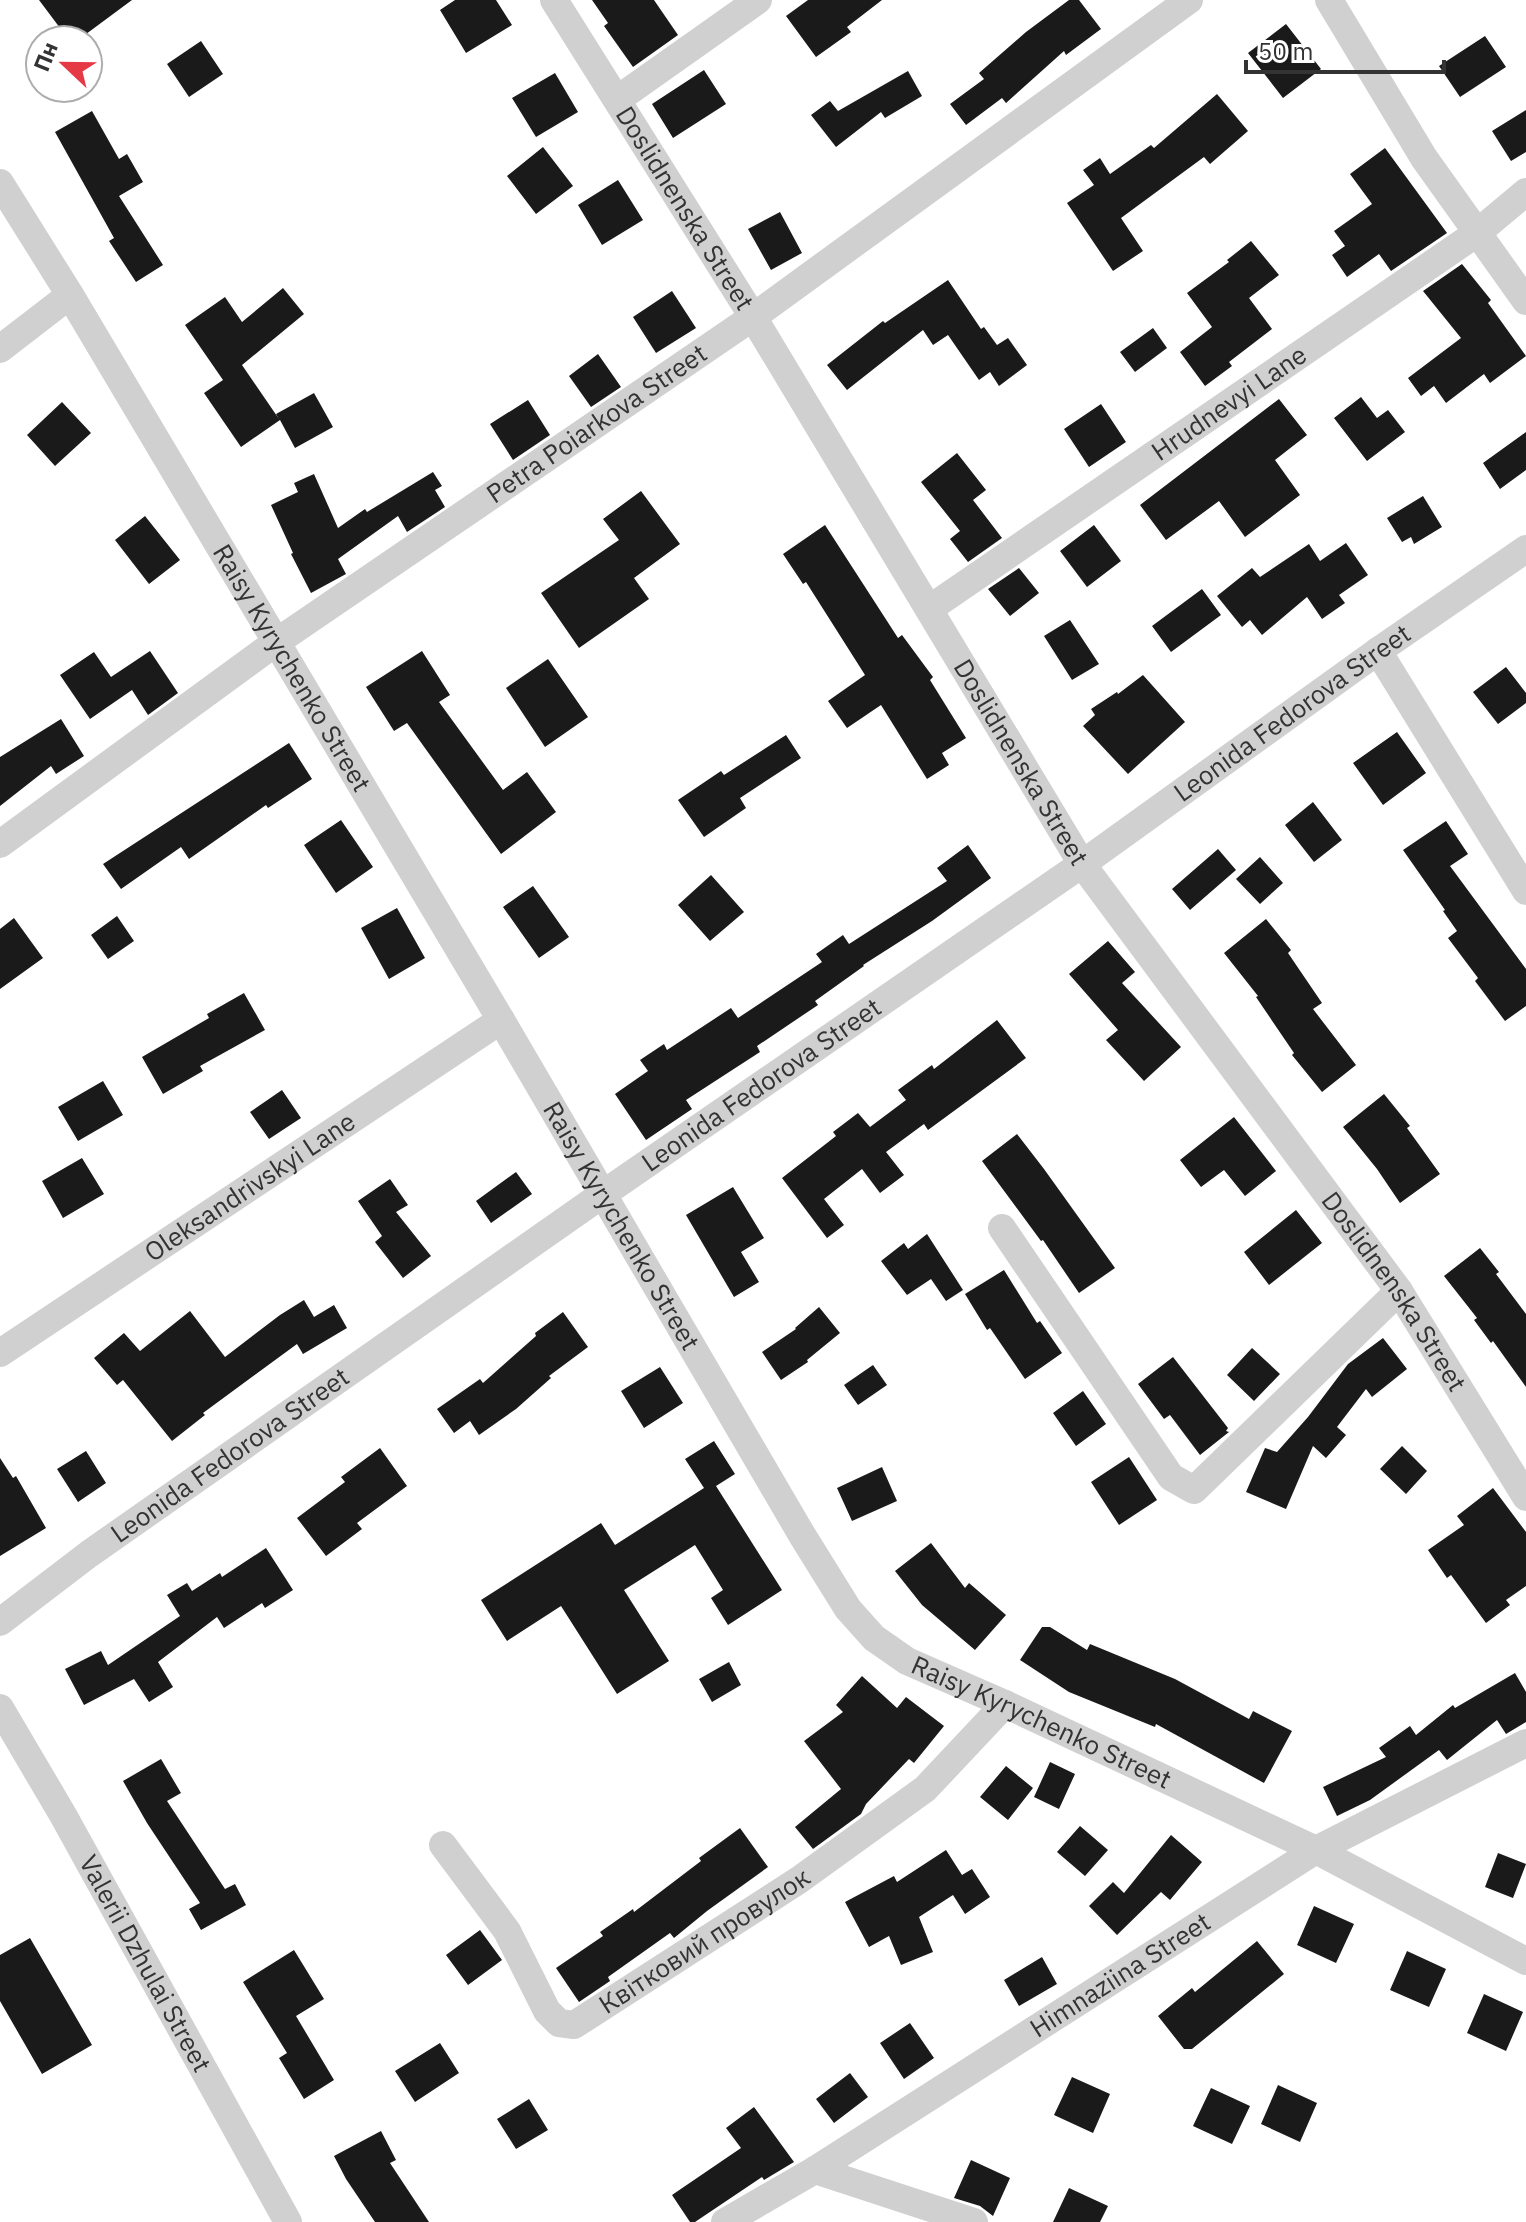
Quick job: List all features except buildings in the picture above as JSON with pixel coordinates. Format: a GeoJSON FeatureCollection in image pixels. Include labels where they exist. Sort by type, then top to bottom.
{"type":"FeatureCollection","features":[{"type":"Feature","properties":{"kind":"street","name":"Doslidnenska Street"},"geometry":{"type":"LineString","coordinates":[[554,0],[753,317],[1082,864],[1399,1291],[1526,1497]]}},
{"type":"Feature","properties":{"kind":"street"},"geometry":{"type":"LineString","coordinates":[[618,99],[758,0]]}},
{"type":"Feature","properties":{"kind":"street","name":"Petra Poiarkova Street"},"geometry":{"type":"LineString","coordinates":[[0,844],[275,643],[753,317],[1189,0]]}},
{"type":"Feature","properties":{"kind":"street"},"geometry":{"type":"LineString","coordinates":[[1329,0],[1424,158],[1526,301]]}},
{"type":"Feature","properties":{"kind":"street","name":"Raisy Kyrychenko Street"},"geometry":{"type":"LineString","coordinates":[[0,183],[70,295],[848,1609],[874,1638],[907,1661],[1316,1850],[1526,1961]]}},
{"type":"Feature","properties":{"kind":"street","name":"Hrudnevyi Lane"},"geometry":{"type":"LineString","coordinates":[[929,609],[1477,233],[1526,192]]}},
{"type":"Feature","properties":{"kind":"street"},"geometry":{"type":"LineString","coordinates":[[0,349],[70,295]]}},
{"type":"Feature","properties":{"kind":"street","name":"Leonida Fedorova Street"},"geometry":{"type":"LineString","coordinates":[[0,1622],[89,1554],[1082,864],[1378,651],[1526,549]]}},
{"type":"Feature","properties":{"kind":"street"},"geometry":{"type":"LineString","coordinates":[[1378,651],[1526,891]]}},
{"type":"Feature","properties":{"kind":"street","name":"Oleksandrivskyi Lane"},"geometry":{"type":"LineString","coordinates":[[0,1353],[501,1020]]}},
{"type":"Feature","properties":{"kind":"street"},"geometry":{"type":"LineString","coordinates":[[1002,1228],[1171,1477],[1194,1490],[1399,1291]]}},
{"type":"Feature","properties":{"kind":"street","name":"Квітковий провулок"},"geometry":{"type":"LineString","coordinates":[[443,1845],[507,1931],[547,2011],[559,2023],[574,2025],[799,1880],[925,1789],[1005,1704]]}},
{"type":"Feature","properties":{"kind":"street","name":"Valerii Dzhulai Street"},"geometry":{"type":"LineString","coordinates":[[0,1708],[63,1815],[288,2222]]}},
{"type":"Feature","properties":{"kind":"street","name":"Himnaziina Street"},"geometry":{"type":"LineString","coordinates":[[725,2222],[815,2170],[1316,1850],[1526,1743]]}},
{"type":"Feature","properties":{"kind":"street"},"geometry":{"type":"LineString","coordinates":[[815,2170],[974,2222]]}}]}
